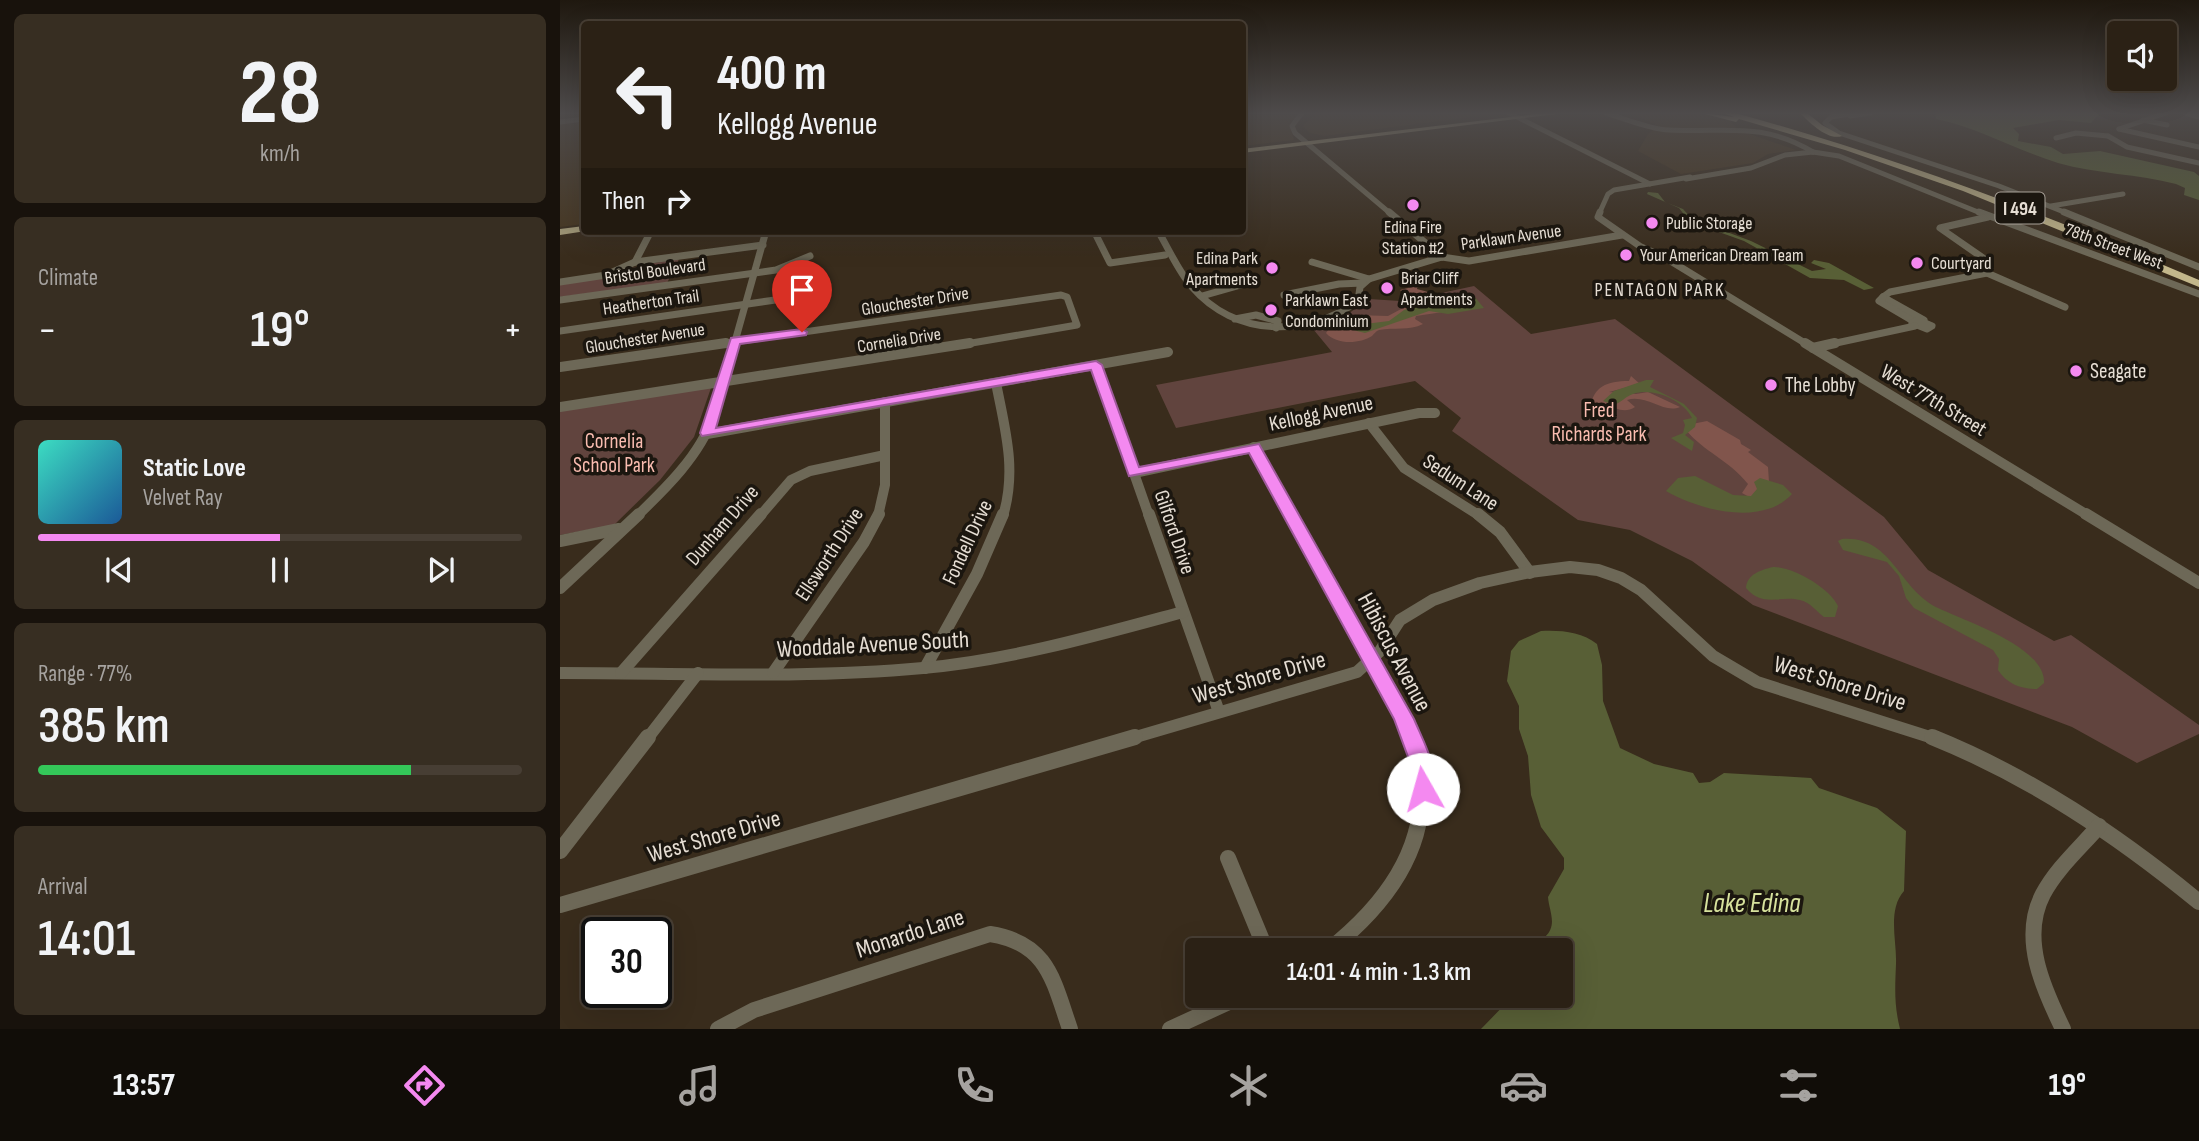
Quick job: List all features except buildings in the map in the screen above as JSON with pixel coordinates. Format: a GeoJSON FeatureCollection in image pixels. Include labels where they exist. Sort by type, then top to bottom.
{"type":"FeatureCollection","features":[{"type":"Feature","properties":{"kind":"highway","name":"I 494"},"geometry":{"type":"LineString","coordinates":[[1886,161],[2014,205],[2199,284]]}},
{"type":"Feature","properties":{"kind":"highway","name":"I 494"},"geometry":{"type":"LineString","coordinates":[[1901,161],[2063,219],[2199,276]]}},
{"type":"Feature","properties":{"kind":"highway"},"geometry":{"type":"LineString","coordinates":[[1908,161],[1940,173]]}},
{"type":"Feature","properties":{"kind":"main road"},"geometry":{"type":"LineString","coordinates":[[560,230],[581,227]]}},
{"type":"Feature","properties":{"kind":"street"},"geometry":{"type":"LineString","coordinates":[[1332,161],[1443,257]]}},
{"type":"Feature","properties":{"kind":"street"},"geometry":{"type":"LineString","coordinates":[[1604,161],[1648,183],[1751,168],[1767,161]]}},
{"type":"Feature","properties":{"kind":"street","name":"78th Street West"},"geometry":{"type":"LineString","coordinates":[[1853,161],[2199,294]]}},
{"type":"Feature","properties":{"kind":"street"},"geometry":{"type":"LineString","coordinates":[[1927,161],[2041,200],[2067,203]]}},
{"type":"Feature","properties":{"kind":"street"},"geometry":{"type":"LineString","coordinates":[[1632,176],[1690,177]]}},
{"type":"Feature","properties":{"kind":"street"},"geometry":{"type":"LineString","coordinates":[[1632,176],[1632,185]]}},
{"type":"Feature","properties":{"kind":"street"},"geometry":{"type":"LineString","coordinates":[[1648,183],[1670,178]]}},
{"type":"Feature","properties":{"kind":"street","name":"West 77th Street"},"geometry":{"type":"LineString","coordinates":[[1648,183],[1610,192],[1597,214],[1601,220],[2199,583]]}},
{"type":"Feature","properties":{"kind":"street","name":"West 77th Street"},"geometry":{"type":"LineString","coordinates":[[1648,183],[1616,191],[1604,215],[1650,249]]}},
{"type":"Feature","properties":{"kind":"street"},"geometry":{"type":"LineString","coordinates":[[2004,188],[2199,267]]}},
{"type":"Feature","properties":{"kind":"street"},"geometry":{"type":"LineString","coordinates":[[2051,206],[2123,194]]}},
{"type":"Feature","properties":{"kind":"street"},"geometry":{"type":"LineString","coordinates":[[1991,216],[1940,228],[1962,246],[1986,260],[1988,263],[1983,268],[1987,273],[2065,307]]}},
{"type":"Feature","properties":{"kind":"street","name":"Parklawn Avenue"},"geometry":{"type":"LineString","coordinates":[[1283,295],[1366,281],[1443,257],[1469,261],[1632,234]]}},
{"type":"Feature","properties":{"kind":"street"},"geometry":{"type":"LineString","coordinates":[[635,262],[650,235]]}},
{"type":"Feature","properties":{"kind":"street"},"geometry":{"type":"LineString","coordinates":[[560,588],[686,465],[707,433],[765,235]]}},
{"type":"Feature","properties":{"kind":"street"},"geometry":{"type":"LineString","coordinates":[[1096,235],[1110,263],[1165,255]]}},
{"type":"Feature","properties":{"kind":"street"},"geometry":{"type":"LineString","coordinates":[[1160,235],[1189,283],[1235,320],[1250,315],[1271,318],[1278,321],[1276,328],[1305,326],[1336,316],[1357,300],[1366,281],[1312,262]]}},
{"type":"Feature","properties":{"kind":"street"},"geometry":{"type":"LineString","coordinates":[[560,282],[606,275],[635,262],[763,245]]}},
{"type":"Feature","properties":{"kind":"street","name":"Bristol Boulevard"},"geometry":{"type":"LineString","coordinates":[[560,300],[754,274],[786,268],[810,256]]}},
{"type":"Feature","properties":{"kind":"street"},"geometry":{"type":"LineString","coordinates":[[1914,323],[1882,306],[1879,301],[1890,292],[1987,273]]}},
{"type":"Feature","properties":{"kind":"street"},"geometry":{"type":"LineString","coordinates":[[1206,295],[1255,281]]}},
{"type":"Feature","properties":{"kind":"street","name":"Glouchester Drive"},"geometry":{"type":"LineString","coordinates":[[735,341],[1058,295]]}},
{"type":"Feature","properties":{"kind":"street","name":"Cornelia Drive"},"geometry":{"type":"LineString","coordinates":[[560,407],[724,380],[842,365],[1076,326],[1068,297],[1058,295]]}},
{"type":"Feature","properties":{"kind":"street","name":"Heatherton Trail"},"geometry":{"type":"LineString","coordinates":[[560,331],[796,297]]}},
{"type":"Feature","properties":{"kind":"street"},"geometry":{"type":"LineString","coordinates":[[1813,348],[1925,321],[1883,297]]}},
{"type":"Feature","properties":{"kind":"street","name":"Glouchester Avenue"},"geometry":{"type":"LineString","coordinates":[[560,367],[735,341]]}},
{"type":"Feature","properties":{"kind":"street"},"geometry":{"type":"LineString","coordinates":[[707,433],[1168,352]]}},
{"type":"Feature","properties":{"kind":"street","name":"Gilford Drive"},"geometry":{"type":"LineString","coordinates":[[1096,365],[1219,712]]}},
{"type":"Feature","properties":{"kind":"street","name":"Fondell Drive"},"geometry":{"type":"LineString","coordinates":[[925,668],[993,541],[1009,498],[1010,460],[996,383]]}},
{"type":"Feature","properties":{"kind":"street","name":"Ellsworth Drive"},"geometry":{"type":"LineString","coordinates":[[773,673],[873,527],[884,498],[885,402]]}},
{"type":"Feature","properties":{"kind":"street","name":"Kellogg Avenue"},"geometry":{"type":"LineString","coordinates":[[1134,472],[1419,413],[1434,413]]}},
{"type":"Feature","properties":{"kind":"street","name":"Sedum Lane"},"geometry":{"type":"LineString","coordinates":[[1369,423],[1404,468],[1466,504],[1500,531],[1530,573]]}},
{"type":"Feature","properties":{"kind":"street","name":"Hibiscus Avenue"},"geometry":{"type":"LineString","coordinates":[[1254,447],[1415,741],[1422,765],[1421,816],[1414,843],[1396,879],[1366,919],[1343,938]]}},
{"type":"Feature","properties":{"kind":"street","name":"Dunham Drive"},"geometry":{"type":"LineString","coordinates":[[621,673],[791,480],[810,471],[885,455]]}},
{"type":"Feature","properties":{"kind":"street"},"geometry":{"type":"LineString","coordinates":[[560,541],[621,529]]}},
{"type":"Feature","properties":{"kind":"street","name":"West Shore Drive"},"geometry":{"type":"LineString","coordinates":[[560,905],[1357,672],[1372,660],[1391,631],[1409,612],[1460,590],[1530,573],[1570,567],[1619,575],[1648,592],[1696,643],[1747,677],[1783,692],[1878,717],[1965,750],[2043,790],[2099,826],[2199,902]]}},
{"type":"Feature","properties":{"kind":"street","name":"Wooddale Avenue South"},"geometry":{"type":"LineString","coordinates":[[560,673],[773,673],[925,668],[1038,649],[1183,612]]}},
{"type":"Feature","properties":{"kind":"street"},"geometry":{"type":"LineString","coordinates":[[560,851],[698,673]]}},
{"type":"Feature","properties":{"kind":"street"},"geometry":{"type":"LineString","coordinates":[[2063,1029],[2051,1007],[2040,974],[2034,944],[2035,917],[2043,895],[2099,826]]}},
{"type":"Feature","properties":{"kind":"street"},"geometry":{"type":"LineString","coordinates":[[1228,858],[1261,938]]}},
{"type":"Feature","properties":{"kind":"street","name":"Monardo Lane"},"geometry":{"type":"LineString","coordinates":[[718,1029],[754,1010],[990,934],[1009,935],[1036,950],[1045,963],[1070,1029]]}},
{"type":"Feature","properties":{"kind":"street"},"geometry":{"type":"LineString","coordinates":[[1170,1029],[1216,1008]]}},
{"type":"Feature","properties":{"kind":"shaded area"},"geometry":{"type":"Polygon","coordinates":[[[560,161],[581,161],[581,224],[560,227],[560,161]]]}},
{"type":"Feature","properties":{"kind":"shaded area"},"geometry":{"type":"Polygon","coordinates":[[[1657,161],[1756,161],[1753,163],[1681,174],[1657,161]]]}},
{"type":"Feature","properties":{"kind":"shaded area"},"geometry":{"type":"Polygon","coordinates":[[[1407,281],[1419,282],[1417,289],[1428,292],[1431,297],[1400,314],[1432,309],[1443,312],[1416,316],[1415,319],[1423,324],[1379,330],[1361,341],[1336,340],[1326,333],[1335,320],[1352,319],[1355,315],[1388,316],[1403,308],[1403,301],[1411,299],[1400,290],[1412,287],[1405,284],[1407,281]]]}},
{"type":"Feature","properties":{"kind":"shaded area"},"geometry":{"type":"Polygon","coordinates":[[[1631,376],[1640,384],[1609,392],[1648,392],[1680,407],[1667,408],[1634,399],[1627,400],[1635,407],[1628,410],[1606,405],[1606,410],[1602,413],[1590,407],[1595,394],[1602,386],[1629,381],[1631,376]]]}},
{"type":"Feature","properties":{"kind":"shaded area"},"geometry":{"type":"Polygon","coordinates":[[[1707,421],[1740,440],[1741,444],[1751,450],[1748,452],[1768,467],[1769,482],[1751,498],[1742,493],[1748,484],[1741,476],[1686,430],[1692,424],[1707,421]]]}},
{"type":"Feature","properties":{"kind":"green space"},"geometry":{"type":"Polygon","coordinates":[[[679,259],[667,283],[560,297],[560,285],[679,259]]]}},
{"type":"Feature","properties":{"kind":"green space","name":"Fred Richards Park"},"geometry":{"type":"Polygon","coordinates":[[[1474,286],[1531,334],[1615,319],[1884,517],[1928,570],[2054,641],[2071,635],[2199,725],[2199,734],[2137,763],[2072,727],[1753,605],[1692,561],[1630,530],[1578,520],[1452,431],[1461,418],[1415,381],[1176,428],[1156,385],[1332,352],[1313,329],[1338,321],[1369,299],[1416,302],[1432,295],[1474,286]]]}},
{"type":"Feature","properties":{"kind":"green space","name":"Cornelia School Park"},"geometry":{"type":"Polygon","coordinates":[[[712,385],[694,437],[660,480],[614,525],[560,535],[560,410],[712,385]]]}},
{"type":"Feature","properties":{"kind":"water"},"geometry":{"type":"Polygon","coordinates":[[[2052,161],[2145,161],[2194,172],[2199,176],[2199,200],[2184,195],[2185,188],[2176,184],[2052,161]]]}},
{"type":"Feature","properties":{"kind":"water"},"geometry":{"type":"Polygon","coordinates":[[[1658,193],[1665,202],[1647,194],[1658,193]]]}},
{"type":"Feature","properties":{"kind":"water"},"geometry":{"type":"Polygon","coordinates":[[[1668,203],[1683,209],[1692,219],[1751,241],[1812,271],[1826,269],[1811,263],[1814,260],[1829,263],[1874,288],[1864,290],[1844,280],[1810,278],[1744,241],[1686,217],[1679,208],[1668,203]]]}},
{"type":"Feature","properties":{"kind":"water"},"geometry":{"type":"Polygon","coordinates":[[[1453,293],[1473,295],[1484,308],[1448,314],[1429,311],[1365,333],[1353,330],[1357,325],[1389,321],[1404,310],[1453,293]]]}},
{"type":"Feature","properties":{"kind":"water"},"geometry":{"type":"Polygon","coordinates":[[[1646,380],[1654,380],[1650,387],[1684,404],[1697,418],[1695,427],[1685,435],[1694,442],[1692,451],[1671,438],[1683,433],[1683,420],[1692,418],[1675,401],[1658,394],[1641,392],[1614,405],[1603,401],[1614,391],[1646,380]]]}},
{"type":"Feature","properties":{"kind":"water"},"geometry":{"type":"Polygon","coordinates":[[[1695,476],[1733,495],[1751,496],[1757,489],[1754,482],[1760,478],[1783,485],[1792,494],[1779,504],[1748,513],[1712,509],[1666,491],[1678,478],[1695,476]]]}},
{"type":"Feature","properties":{"kind":"water"},"geometry":{"type":"Polygon","coordinates":[[[1859,540],[1872,545],[1884,554],[1924,599],[2018,647],[2032,658],[2041,670],[2044,683],[2037,689],[2020,687],[2010,682],[1998,670],[1999,659],[1993,650],[1914,608],[1906,598],[1899,576],[1887,562],[1843,550],[1838,541],[1859,540]]]}},
{"type":"Feature","properties":{"kind":"water"},"geometry":{"type":"Polygon","coordinates":[[[1773,567],[1790,570],[1819,585],[1838,606],[1835,617],[1824,617],[1800,600],[1759,598],[1746,588],[1752,576],[1773,567]]]}},
{"type":"Feature","properties":{"kind":"water","name":"Lake Edina"},"geometry":{"type":"Polygon","coordinates":[[[1541,631],[1556,631],[1585,637],[1597,644],[1602,665],[1603,701],[1620,748],[1654,764],[1693,773],[1699,783],[1710,782],[1724,773],[1811,778],[1819,788],[1877,808],[1906,831],[1904,891],[1894,916],[1895,996],[1900,1029],[1481,1029],[1501,1008],[1573,1008],[1573,938],[1544,938],[1551,928],[1548,897],[1564,869],[1564,858],[1541,827],[1531,795],[1528,756],[1519,729],[1519,706],[1507,681],[1511,651],[1519,641],[1541,631]]]}},
{"type":"Feature","properties":{"kind":"place","name":"Edina Fire Station #2"},"geometry":{"type":"Point","coordinates":[1413,205]}},
{"type":"Feature","properties":{"kind":"place","name":"Public Storage"},"geometry":{"type":"Point","coordinates":[1652,223]}},
{"type":"Feature","properties":{"kind":"place","name":"Your American Dream Team"},"geometry":{"type":"Point","coordinates":[1626,255]}},
{"type":"Feature","properties":{"kind":"place","name":"Courtyard"},"geometry":{"type":"Point","coordinates":[1917,263]}},
{"type":"Feature","properties":{"kind":"place","name":"Edina Park Apartments"},"geometry":{"type":"Point","coordinates":[1272,268]}},
{"type":"Feature","properties":{"kind":"place","name":"Briar Cliff Apartments"},"geometry":{"type":"Point","coordinates":[1387,288]}},
{"type":"Feature","properties":{"kind":"place","name":"Parklawn East Condominium"},"geometry":{"type":"Point","coordinates":[1271,310]}},
{"type":"Feature","properties":{"kind":"place","name":"Seagate"},"geometry":{"type":"Point","coordinates":[2076,371]}},
{"type":"Feature","properties":{"kind":"place","name":"The Lobby"},"geometry":{"type":"Point","coordinates":[1771,385]}},
{"type":"Feature","properties":{"kind":"district","name":"PENTAGON PARK"},"geometry":{"type":"Point","coordinates":[1660,289]}},
{"type":"Feature","properties":{"kind":"route"},"geometry":{"type":"LineString","coordinates":[[802,332],[735,341],[707,433],[1096,365],[1134,472],[1254,447],[1415,741],[1422,765],[1423,789]]}}]}
